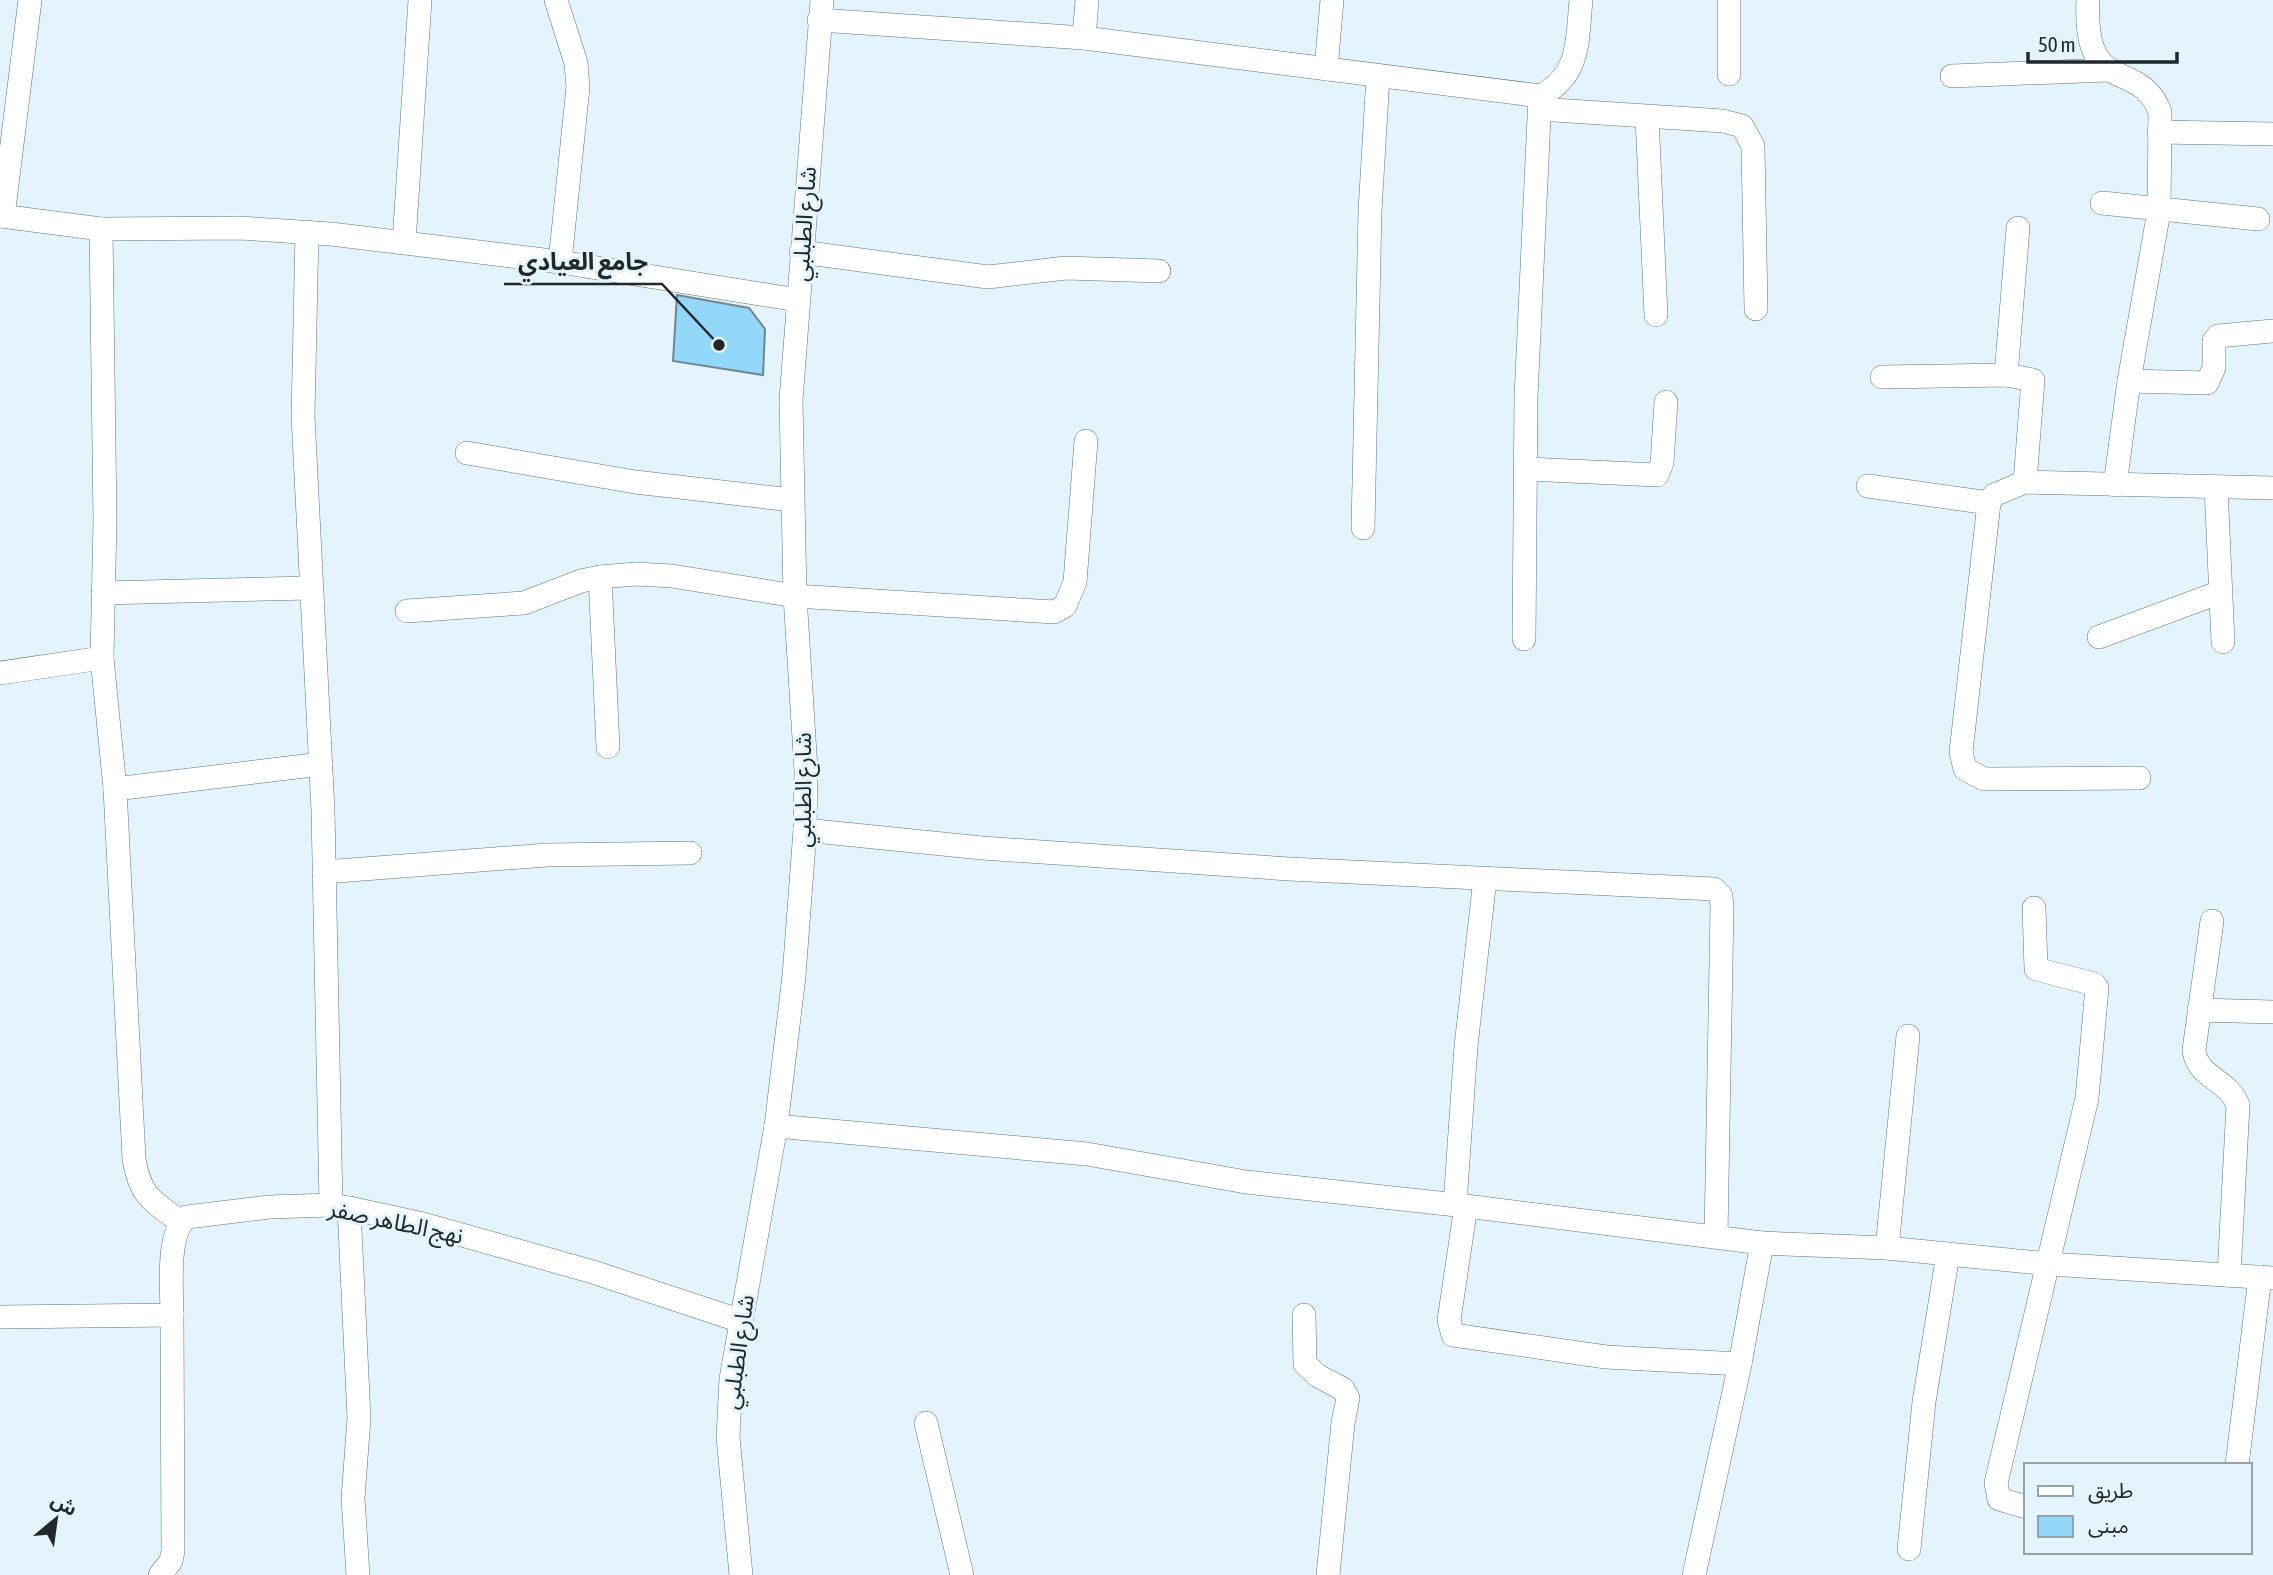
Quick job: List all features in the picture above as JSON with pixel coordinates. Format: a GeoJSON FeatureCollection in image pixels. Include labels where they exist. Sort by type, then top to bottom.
{"type":"FeatureCollection","features":[{"type":"Feature","properties":{"kind":"street"},"geometry":{"type":"LineString","coordinates":[[404,242],[420,0]]}},
{"type":"Feature","properties":{"kind":"street"},"geometry":{"type":"LineString","coordinates":[[556,0],[576,63],[578,87],[560,262]]}},
{"type":"Feature","properties":{"kind":"street"},"geometry":{"type":"LineString","coordinates":[[1084,38],[1087,0]]}},
{"type":"Feature","properties":{"kind":"street"},"geometry":{"type":"LineString","coordinates":[[1326,69],[1332,0]]}},
{"type":"Feature","properties":{"kind":"street"},"geometry":{"type":"LineString","coordinates":[[1524,639],[1528,330],[1539,102],[1558,87],[1571,66],[1581,0]]}},
{"type":"Feature","properties":{"kind":"street"},"geometry":{"type":"LineString","coordinates":[[1729,0],[1729,74]]}},
{"type":"Feature","properties":{"kind":"street"},"geometry":{"type":"LineString","coordinates":[[2088,0],[2088,33],[2092,53],[2108,70],[2144,87],[2154,96],[2160,112],[2159,211],[2129,381],[2115,485]]}},
{"type":"Feature","properties":{"kind":"street"},"geometry":{"type":"LineString","coordinates":[[30,1],[1,216],[101,229],[240,228],[404,242],[560,262],[798,300]]}},
{"type":"Feature","properties":{"kind":"street"},"geometry":{"type":"LineString","coordinates":[[821,10],[1084,38],[1378,76],[1647,117],[1723,121],[1742,126],[1753,145],[1756,309]]}},
{"type":"Feature","properties":{"kind":"street","name":"شارع الطبلبي"},"geometry":{"type":"LineString","coordinates":[[741,1575],[728,1437],[731,1378],[776,1126],[794,976],[805,831],[806,770],[795,596],[791,400],[821,10]]}},
{"type":"Feature","properties":{"kind":"street"},"geometry":{"type":"LineString","coordinates":[[1952,76],[2108,70]]}},
{"type":"Feature","properties":{"kind":"street"},"geometry":{"type":"LineString","coordinates":[[1363,528],[1370,211],[1378,76]]}},
{"type":"Feature","properties":{"kind":"street"},"geometry":{"type":"LineString","coordinates":[[1647,117],[1656,315]]}},
{"type":"Feature","properties":{"kind":"street"},"geometry":{"type":"LineString","coordinates":[[2158,132],[2273,134]]}},
{"type":"Feature","properties":{"kind":"street"},"geometry":{"type":"LineString","coordinates":[[2102,203],[2159,211],[2258,219]]}},
{"type":"Feature","properties":{"kind":"street"},"geometry":{"type":"LineString","coordinates":[[2006,375],[2018,228]]}},
{"type":"Feature","properties":{"kind":"street"},"geometry":{"type":"LineString","coordinates":[[101,229],[102,658],[115,789],[136,1170],[143,1192],[181,1222],[173,1238],[173,1551],[171,1561],[160,1575]]}},
{"type":"Feature","properties":{"kind":"street"},"geometry":{"type":"LineString","coordinates":[[307,232],[303,416],[340,1206],[359,1409],[353,1498],[358,1575]]}},
{"type":"Feature","properties":{"kind":"street"},"geometry":{"type":"LineString","coordinates":[[801,252],[988,277],[1066,268],[1159,271]]}},
{"type":"Feature","properties":{"kind":"street"},"geometry":{"type":"LineString","coordinates":[[2129,381],[2207,383],[2214,368],[2214,341],[2218,335],[2273,331]]}},
{"type":"Feature","properties":{"kind":"street"},"geometry":{"type":"LineString","coordinates":[[1882,377],[2006,375],[2029,379],[2034,383],[2025,482]]}},
{"type":"Feature","properties":{"kind":"street"},"geometry":{"type":"LineString","coordinates":[[1527,469],[1657,475],[1662,463],[1666,402]]}},
{"type":"Feature","properties":{"kind":"street"},"geometry":{"type":"LineString","coordinates":[[407,611],[524,603],[581,581],[636,574],[672,576],[795,596],[1054,612],[1065,606],[1075,582],[1086,441]]}},
{"type":"Feature","properties":{"kind":"street"},"geometry":{"type":"LineString","coordinates":[[467,453],[635,482],[792,500]]}},
{"type":"Feature","properties":{"kind":"street"},"geometry":{"type":"LineString","coordinates":[[2139,778],[1984,779],[1965,769],[1961,752],[1989,503],[1994,495],[2025,482],[2273,488]]}},
{"type":"Feature","properties":{"kind":"street"},"geometry":{"type":"LineString","coordinates":[[1868,486],[1989,503]]}},
{"type":"Feature","properties":{"kind":"street"},"geometry":{"type":"LineString","coordinates":[[2216,487],[2218,593],[2223,642]]}},
{"type":"Feature","properties":{"kind":"street"},"geometry":{"type":"LineString","coordinates":[[600,577],[608,747]]}},
{"type":"Feature","properties":{"kind":"street"},"geometry":{"type":"LineString","coordinates":[[103,593],[310,588]]}},
{"type":"Feature","properties":{"kind":"street"},"geometry":{"type":"LineString","coordinates":[[2099,637],[2218,593]]}},
{"type":"Feature","properties":{"kind":"street"},"geometry":{"type":"LineString","coordinates":[[0,673],[102,658]]}},
{"type":"Feature","properties":{"kind":"street"},"geometry":{"type":"LineString","coordinates":[[115,789],[321,764]]}},
{"type":"Feature","properties":{"kind":"street"},"geometry":{"type":"LineString","coordinates":[[805,831],[995,849],[1289,869],[1707,886],[1721,896],[1716,1237]]}},
{"type":"Feature","properties":{"kind":"street"},"geometry":{"type":"LineString","coordinates":[[324,872],[547,855],[690,853]]}},
{"type":"Feature","properties":{"kind":"street"},"geometry":{"type":"LineString","coordinates":[[1485,879],[1466,1046],[1460,1205],[1449,1320],[1453,1335],[1606,1357],[1740,1364]]}},
{"type":"Feature","properties":{"kind":"street"},"geometry":{"type":"LineString","coordinates":[[2024,1506],[1999,1499],[1996,1483],[2087,1098],[2097,988],[2094,984],[2036,969],[2034,908]]}},
{"type":"Feature","properties":{"kind":"street"},"geometry":{"type":"LineString","coordinates":[[2212,921],[2199,1010],[2196,1063],[2205,1074],[2233,1091],[2238,1105],[2229,1275]]}},
{"type":"Feature","properties":{"kind":"street"},"geometry":{"type":"LineString","coordinates":[[2199,1010],[2273,1012]]}},
{"type":"Feature","properties":{"kind":"street"},"geometry":{"type":"LineString","coordinates":[[1887,1248],[1908,1036]]}},
{"type":"Feature","properties":{"kind":"street"},"geometry":{"type":"LineString","coordinates":[[776,1126],[1087,1154],[1246,1182],[1460,1205],[1762,1244],[1887,1248],[2049,1264],[2267,1277],[2237,1463]]}},
{"type":"Feature","properties":{"kind":"street","name":"نهج الطاهر صفر"},"geometry":{"type":"LineString","coordinates":[[181,1222],[198,1214],[340,1206],[423,1224],[593,1272],[741,1321]]}},
{"type":"Feature","properties":{"kind":"street"},"geometry":{"type":"LineString","coordinates":[[1694,1575],[1740,1364],[1762,1244]]}},
{"type":"Feature","properties":{"kind":"street"},"geometry":{"type":"LineString","coordinates":[[1909,1549],[1924,1402],[1948,1254]]}},
{"type":"Feature","properties":{"kind":"street"},"geometry":{"type":"LineString","coordinates":[[0,1317],[172,1315]]}},
{"type":"Feature","properties":{"kind":"street"},"geometry":{"type":"LineString","coordinates":[[1304,1315],[1305,1364],[1318,1376],[1343,1389],[1348,1398],[1343,1423],[1328,1575]]}},
{"type":"Feature","properties":{"kind":"street"},"geometry":{"type":"LineString","coordinates":[[926,1423],[962,1575]]}},
{"type":"Feature","properties":{"kind":"building"},"geometry":{"type":"Polygon","coordinates":[[[677,295],[749,308],[765,329],[763,375],[673,361],[677,295]]]}},
{"type":"Feature","properties":{"kind":"place","name":"جامع العيادي"},"geometry":{"type":"Point","coordinates":[719,345]}}]}
